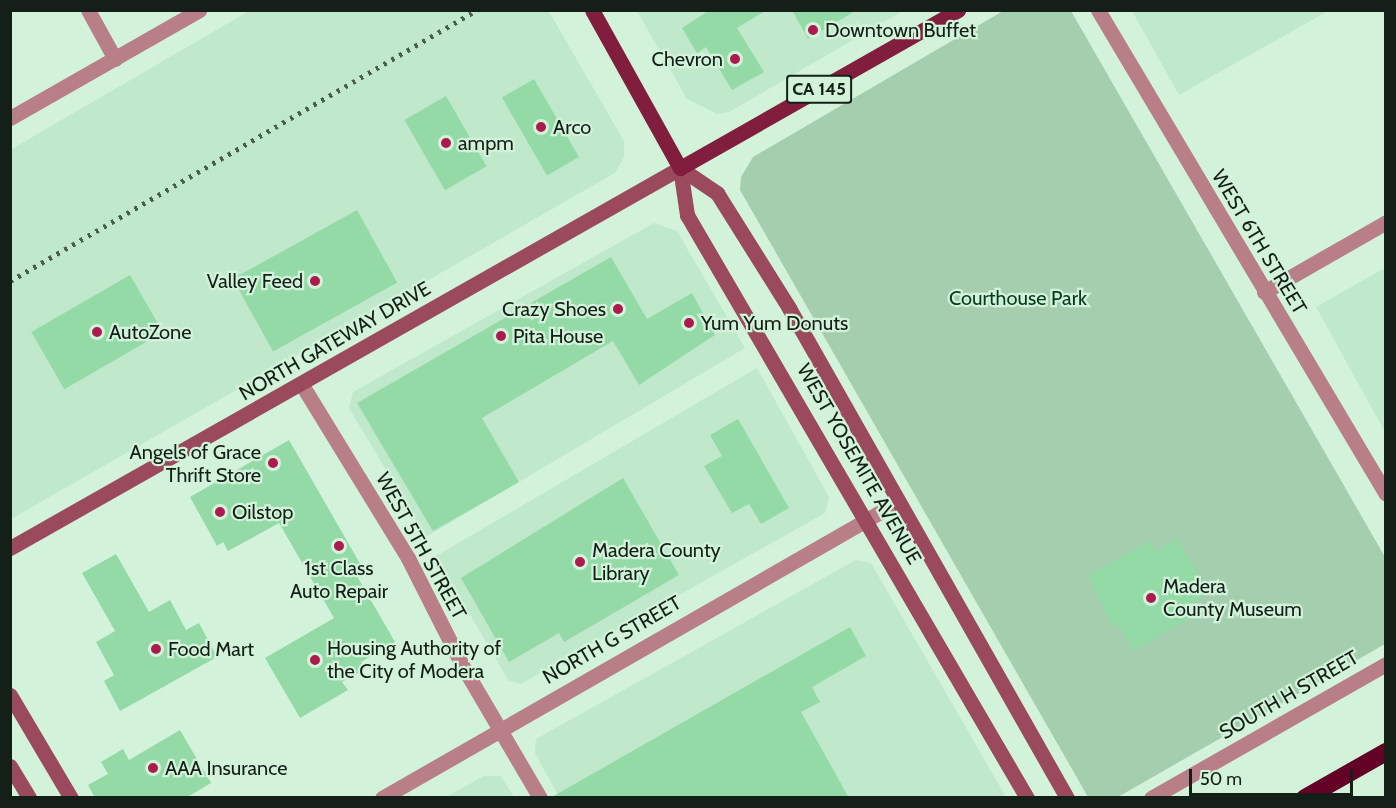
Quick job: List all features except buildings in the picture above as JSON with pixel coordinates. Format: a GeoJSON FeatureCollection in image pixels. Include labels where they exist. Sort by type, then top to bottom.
{"type":"FeatureCollection","features":[{"type":"Feature","properties":{"kind":"highway"},"geometry":{"type":"LineString","coordinates":[[1305,798],[1386,752]]}},
{"type":"Feature","properties":{"kind":"main road"},"geometry":{"type":"LineString","coordinates":[[592,10],[680,168]]}},
{"type":"Feature","properties":{"kind":"main road","name":"CA 145"},"geometry":{"type":"LineString","coordinates":[[680,168],[958,10]]}},
{"type":"Feature","properties":{"kind":"main road","name":"NORTH GATEWAY DRIVE"},"geometry":{"type":"LineString","coordinates":[[10,548],[302,385],[680,168]]}},
{"type":"Feature","properties":{"kind":"main road","name":"WEST YOSEMITE AVENUE"},"geometry":{"type":"LineString","coordinates":[[680,168],[717,193],[1067,798]]}},
{"type":"Feature","properties":{"kind":"main road","name":"WEST YOSEMITE AVENUE"},"geometry":{"type":"LineString","coordinates":[[680,168],[687,215],[868,519],[1027,798]]}},
{"type":"Feature","properties":{"kind":"main road"},"geometry":{"type":"LineString","coordinates":[[10,695],[71,798]]}},
{"type":"Feature","properties":{"kind":"main road"},"geometry":{"type":"LineString","coordinates":[[10,766],[28,798]]}},
{"type":"Feature","properties":{"kind":"street"},"geometry":{"type":"LineString","coordinates":[[88,10],[115,59]]}},
{"type":"Feature","properties":{"kind":"street"},"geometry":{"type":"LineString","coordinates":[[10,118],[199,10]]}},
{"type":"Feature","properties":{"kind":"street","name":"WEST 6TH STREET"},"geometry":{"type":"LineString","coordinates":[[1098,10],[1386,494]]}},
{"type":"Feature","properties":{"kind":"street"},"geometry":{"type":"LineString","coordinates":[[1264,292],[1386,222]]}},
{"type":"Feature","properties":{"kind":"street","name":"WEST 5TH STREET"},"geometry":{"type":"LineString","coordinates":[[302,385],[408,558],[540,798]]}},
{"type":"Feature","properties":{"kind":"street","name":"NORTH G STREET"},"geometry":{"type":"LineString","coordinates":[[382,798],[896,503]]}},
{"type":"Feature","properties":{"kind":"street","name":"SOUTH H STREET"},"geometry":{"type":"LineString","coordinates":[[1151,798],[1386,664]]}},
{"type":"Feature","properties":{"kind":"shaded area"},"geometry":{"type":"Polygon","coordinates":[[[548,10],[624,141],[624,157],[615,173],[11,519],[10,150],[249,11],[548,10]]]}},
{"type":"Feature","properties":{"kind":"shaded area"},"geometry":{"type":"Polygon","coordinates":[[[637,11],[903,11],[729,112],[717,114],[687,99],[637,11]]]}},
{"type":"Feature","properties":{"kind":"shaded area"},"geometry":{"type":"Polygon","coordinates":[[[1132,11],[1328,11],[1179,95],[1132,11]]]}},
{"type":"Feature","properties":{"kind":"shaded area"},"geometry":{"type":"Polygon","coordinates":[[[654,223],[677,231],[745,348],[426,537],[349,408],[353,392],[654,223]]]}},
{"type":"Feature","properties":{"kind":"shaded area"},"geometry":{"type":"Polygon","coordinates":[[[1385,268],[1385,432],[1316,307],[1385,268]]]}},
{"type":"Feature","properties":{"kind":"shaded area"},"geometry":{"type":"Polygon","coordinates":[[[757,368],[829,497],[825,513],[521,684],[508,680],[436,556],[757,368]]]}},
{"type":"Feature","properties":{"kind":"shaded area"},"geometry":{"type":"Polygon","coordinates":[[[856,560],[871,563],[1006,797],[559,797],[535,753],[536,739],[856,560]]]}},
{"type":"Feature","properties":{"kind":"shaded area"},"geometry":{"type":"Polygon","coordinates":[[[484,776],[501,776],[514,797],[446,797],[484,776]]]}},
{"type":"Feature","properties":{"kind":"green space","name":"Courthouse Park"},"geometry":{"type":"Polygon","coordinates":[[[1003,11],[1071,11],[1385,557],[1385,644],[1118,797],[1088,797],[740,190],[741,177],[753,157],[1003,11]]]}},
{"type":"Feature","properties":{"kind":"railway"},"geometry":{"type":"LineString","coordinates":[[10,281],[477,10]]}},
{"type":"Feature","properties":{"kind":"place","name":"Downtown Buffet"},"geometry":{"type":"Point","coordinates":[813,30]}},
{"type":"Feature","properties":{"kind":"place","name":"Chevron"},"geometry":{"type":"Point","coordinates":[735,59]}},
{"type":"Feature","properties":{"kind":"place","name":"Arco"},"geometry":{"type":"Point","coordinates":[541,127]}},
{"type":"Feature","properties":{"kind":"place","name":"ampm"},"geometry":{"type":"Point","coordinates":[446,143]}},
{"type":"Feature","properties":{"kind":"place","name":"Valley Feed"},"geometry":{"type":"Point","coordinates":[315,281]}},
{"type":"Feature","properties":{"kind":"place","name":"Crazy Shoes"},"geometry":{"type":"Point","coordinates":[618,309]}},
{"type":"Feature","properties":{"kind":"place","name":"Yum Yum Donuts"},"geometry":{"type":"Point","coordinates":[689,323]}},
{"type":"Feature","properties":{"kind":"place","name":"AutoZone"},"geometry":{"type":"Point","coordinates":[97,332]}},
{"type":"Feature","properties":{"kind":"place","name":"Pita House"},"geometry":{"type":"Point","coordinates":[501,336]}},
{"type":"Feature","properties":{"kind":"place","name":"Angels of Grace Thrift Store"},"geometry":{"type":"Point","coordinates":[273,463]}},
{"type":"Feature","properties":{"kind":"place","name":"Oilstop"},"geometry":{"type":"Point","coordinates":[220,512]}},
{"type":"Feature","properties":{"kind":"place","name":"1st Class Auto Repair"},"geometry":{"type":"Point","coordinates":[339,546]}},
{"type":"Feature","properties":{"kind":"place","name":"Madera County Library"},"geometry":{"type":"Point","coordinates":[580,562]}},
{"type":"Feature","properties":{"kind":"place","name":"Madera County Museum"},"geometry":{"type":"Point","coordinates":[1151,598]}},
{"type":"Feature","properties":{"kind":"place","name":"Food Mart"},"geometry":{"type":"Point","coordinates":[156,649]}},
{"type":"Feature","properties":{"kind":"place","name":"Housing Authority of the City of Modera"},"geometry":{"type":"Point","coordinates":[315,660]}},
{"type":"Feature","properties":{"kind":"place","name":"AAA Insurance"},"geometry":{"type":"Point","coordinates":[153,768]}}]}
